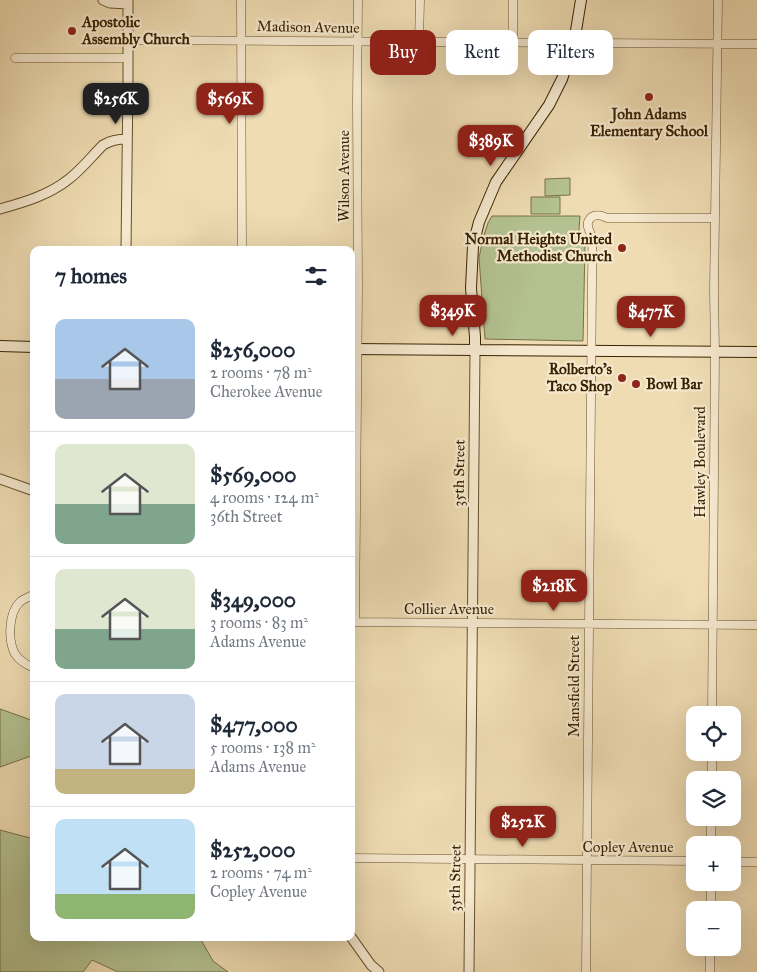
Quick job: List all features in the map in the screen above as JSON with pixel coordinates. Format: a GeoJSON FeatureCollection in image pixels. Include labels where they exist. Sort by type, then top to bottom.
{"type":"FeatureCollection","features":[{"type":"Feature","properties":{"kind":"main road","name":"35th Street"},"geometry":{"type":"LineString","coordinates":[[576,30],[581,0]]}},
{"type":"Feature","properties":{"kind":"main road","name":"35th Street"},"geometry":{"type":"LineString","coordinates":[[475,350],[471,288],[473,246],[479,222],[496,182],[549,105],[563,75]]}},
{"type":"Feature","properties":{"kind":"main road"},"geometry":{"type":"LineString","coordinates":[[0,346],[30,347]]}},
{"type":"Feature","properties":{"kind":"main road"},"geometry":{"type":"LineString","coordinates":[[355,349],[757,352]]}},
{"type":"Feature","properties":{"kind":"street"},"geometry":{"type":"LineString","coordinates":[[103,0],[110,4],[128,2],[126,246]]}},
{"type":"Feature","properties":{"kind":"street"},"geometry":{"type":"LineString","coordinates":[[241,0],[242,246]]}},
{"type":"Feature","properties":{"kind":"street","name":"Wilson Avenue"},"geometry":{"type":"LineString","coordinates":[[355,334],[358,288],[358,0]]}},
{"type":"Feature","properties":{"kind":"street"},"geometry":{"type":"LineString","coordinates":[[419,30],[420,0]]}},
{"type":"Feature","properties":{"kind":"street"},"geometry":{"type":"LineString","coordinates":[[513,0],[513,30]]}},
{"type":"Feature","properties":{"kind":"street","name":"Hawley Boulevard"},"geometry":{"type":"LineString","coordinates":[[712,706],[714,290],[718,0]]}},
{"type":"Feature","properties":{"kind":"street","name":"Madison Avenue"},"geometry":{"type":"LineString","coordinates":[[128,40],[370,41]]}},
{"type":"Feature","properties":{"kind":"street","name":"Madison Avenue"},"geometry":{"type":"LineString","coordinates":[[613,43],[757,44]]}},
{"type":"Feature","properties":{"kind":"street"},"geometry":{"type":"LineString","coordinates":[[15,58],[128,58]]}},
{"type":"Feature","properties":{"kind":"street"},"geometry":{"type":"LineString","coordinates":[[0,209],[49,192],[68,180],[103,145],[118,139],[128,139]]}},
{"type":"Feature","properties":{"kind":"street","name":"Mansfield Street"},"geometry":{"type":"LineString","coordinates":[[586,972],[592,236],[588,222],[594,216],[600,215],[607,218],[716,218]]}},
{"type":"Feature","properties":{"kind":"street","name":"35th Street"},"geometry":{"type":"LineString","coordinates":[[469,972],[475,350]]}},
{"type":"Feature","properties":{"kind":"street"},"geometry":{"type":"LineString","coordinates":[[0,479],[30,490]]}},
{"type":"Feature","properties":{"kind":"street"},"geometry":{"type":"LineString","coordinates":[[30,596],[20,602],[12,616],[10,630],[10,640],[14,653],[30,665]]}},
{"type":"Feature","properties":{"kind":"street","name":"Collier Avenue"},"geometry":{"type":"LineString","coordinates":[[355,622],[757,625]]}},
{"type":"Feature","properties":{"kind":"street","name":"Copley Avenue"},"geometry":{"type":"LineString","coordinates":[[355,858],[686,862]]}},
{"type":"Feature","properties":{"kind":"street"},"geometry":{"type":"LineString","coordinates":[[741,862],[757,862]]}},
{"type":"Feature","properties":{"kind":"street"},"geometry":{"type":"LineString","coordinates":[[354,941],[371,965],[379,972]]}},
{"type":"Feature","properties":{"kind":"street"},"geometry":{"type":"LineString","coordinates":[[710,956],[710,972]]}},
{"type":"Feature","properties":{"kind":"green space"},"geometry":{"type":"Polygon","coordinates":[[[570,178],[570,195],[545,196],[545,179],[570,178]]]}},
{"type":"Feature","properties":{"kind":"green space"},"geometry":{"type":"Polygon","coordinates":[[[531,197],[560,197],[560,214],[531,214],[531,197]]]}},
{"type":"Feature","properties":{"kind":"green space"},"geometry":{"type":"Polygon","coordinates":[[[492,216],[580,216],[579,229],[585,246],[583,341],[485,339],[479,258],[483,238],[492,216]]]}},
{"type":"Feature","properties":{"kind":"green space"},"geometry":{"type":"Polygon","coordinates":[[[0,709],[30,720],[30,756],[0,767],[0,709]]]}},
{"type":"Feature","properties":{"kind":"green space"},"geometry":{"type":"Polygon","coordinates":[[[0,830],[30,838],[30,941],[202,941],[213,961],[228,972],[118,972],[92,960],[83,972],[0,972],[0,830]]]}},
{"type":"Feature","properties":{"kind":"place","name":"Apostolic Assembly Church"},"geometry":{"type":"Point","coordinates":[72,31]}},
{"type":"Feature","properties":{"kind":"place","name":"John Adams Elementary School"},"geometry":{"type":"Point","coordinates":[649,97]}},
{"type":"Feature","properties":{"kind":"place","name":"Normal Heights United Methodist Church"},"geometry":{"type":"Point","coordinates":[622,248]}},
{"type":"Feature","properties":{"kind":"place","name":"Rolberto's Taco Shop"},"geometry":{"type":"Point","coordinates":[622,378]}},
{"type":"Feature","properties":{"kind":"place","name":"Bowl Bar"},"geometry":{"type":"Point","coordinates":[636,384]}}]}
